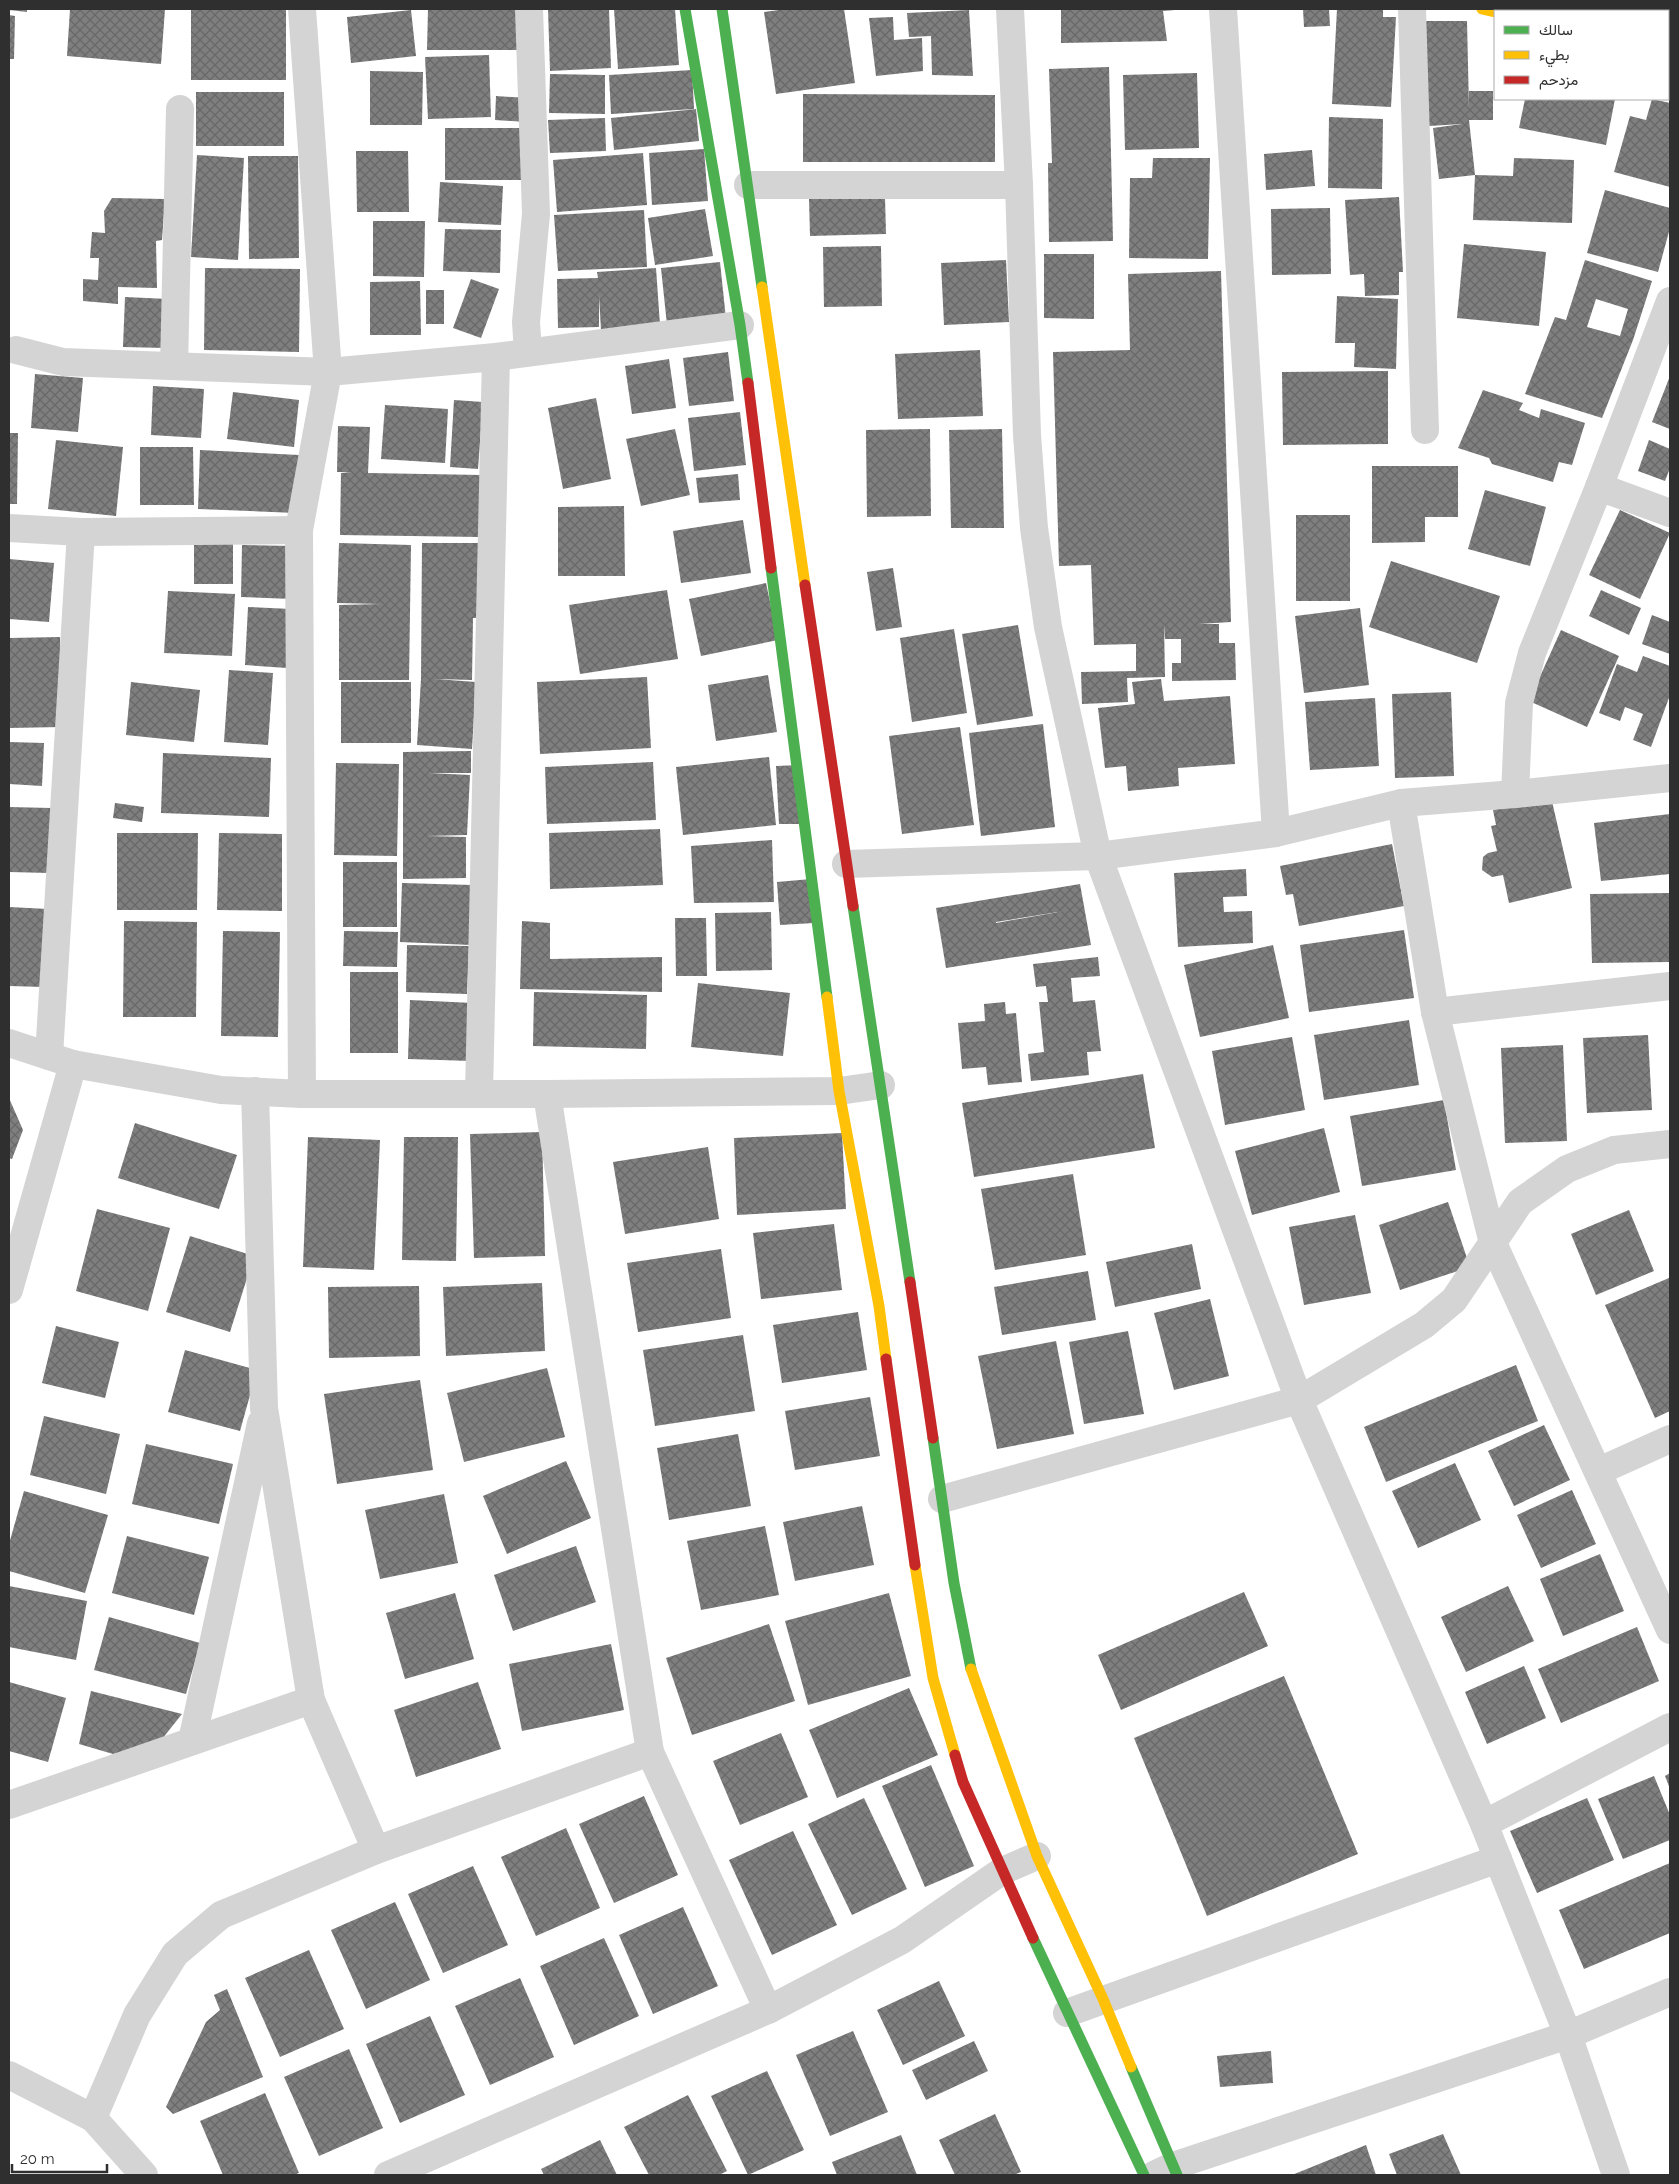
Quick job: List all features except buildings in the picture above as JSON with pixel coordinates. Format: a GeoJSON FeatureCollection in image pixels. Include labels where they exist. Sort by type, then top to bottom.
{"type":"FeatureCollection","features":[{"type":"Feature","properties":{"kind":"main road"},"geometry":{"type":"LineString","coordinates":[[685,9],[740,325],[838,1091],[879,1306],[915,1566],[933,1678],[963,1782],[1067,2013],[1144,2175]]}},
{"type":"Feature","properties":{"kind":"main road"},"geometry":{"type":"LineString","coordinates":[[722,9],[846,864],[881,1085],[954,1583],[973,1678],[1037,1856],[1102,1999],[1168,2172]]}},
{"type":"Feature","properties":{"kind":"street"},"geometry":{"type":"LineString","coordinates":[[302,9],[328,372],[300,530],[302,1094]]}},
{"type":"Feature","properties":{"kind":"street"},"geometry":{"type":"LineString","coordinates":[[528,352],[526,322],[536,214],[529,9]]}},
{"type":"Feature","properties":{"kind":"street"},"geometry":{"type":"LineString","coordinates":[[1010,9],[1020,185],[1027,434],[1034,528],[1048,627],[1098,856],[1299,1400],[1484,1824],[1568,2034],[1616,2175]]}},
{"type":"Feature","properties":{"kind":"street"},"geometry":{"type":"LineString","coordinates":[[1223,9],[1276,833]]}},
{"type":"Feature","properties":{"kind":"street"},"geometry":{"type":"LineString","coordinates":[[1412,9],[1426,430]]}},
{"type":"Feature","properties":{"kind":"street"},"geometry":{"type":"LineString","coordinates":[[174,366],[180,109]]}},
{"type":"Feature","properties":{"kind":"street"},"geometry":{"type":"LineString","coordinates":[[748,185],[1020,185]]}},
{"type":"Feature","properties":{"kind":"street"},"geometry":{"type":"LineString","coordinates":[[1515,794],[1519,703],[1532,653],[1599,487],[1670,301]]}},
{"type":"Feature","properties":{"kind":"street"},"geometry":{"type":"LineString","coordinates":[[16,350],[63,362],[328,372],[496,357],[740,325]]}},
{"type":"Feature","properties":{"kind":"street"},"geometry":{"type":"LineString","coordinates":[[480,1093],[496,357]]}},
{"type":"Feature","properties":{"kind":"street"},"geometry":{"type":"LineString","coordinates":[[1599,487],[1670,513]]}},
{"type":"Feature","properties":{"kind":"street"},"geometry":{"type":"LineString","coordinates":[[9,528],[82,532],[300,530]]}},
{"type":"Feature","properties":{"kind":"street"},"geometry":{"type":"LineString","coordinates":[[9,1290],[61,1060],[82,532]]}},
{"type":"Feature","properties":{"kind":"street"},"geometry":{"type":"LineString","coordinates":[[846,864],[1098,856],[1276,833],[1401,803],[1515,794],[1670,778]]}},
{"type":"Feature","properties":{"kind":"street"},"geometry":{"type":"LineString","coordinates":[[1401,803],[1435,1012],[1493,1243],[1599,1471],[1670,1630]]}},
{"type":"Feature","properties":{"kind":"street"},"geometry":{"type":"LineString","coordinates":[[1435,1012],[1670,986]]}},
{"type":"Feature","properties":{"kind":"street"},"geometry":{"type":"LineString","coordinates":[[9,1043],[61,1060],[221,1090],[302,1094],[838,1091],[881,1085]]}},
{"type":"Feature","properties":{"kind":"street"},"geometry":{"type":"LineString","coordinates":[[255,1091],[264,1408],[311,1700],[376,1850]]}},
{"type":"Feature","properties":{"kind":"street"},"geometry":{"type":"LineString","coordinates":[[547,1094],[650,1752],[768,2010]]}},
{"type":"Feature","properties":{"kind":"street"},"geometry":{"type":"LineString","coordinates":[[942,1498],[1299,1400],[1424,1325],[1454,1300],[1520,1202],[1567,1169],[1614,1150],[1670,1144]]}},
{"type":"Feature","properties":{"kind":"street"},"geometry":{"type":"LineString","coordinates":[[192,1741],[264,1408]]}},
{"type":"Feature","properties":{"kind":"street"},"geometry":{"type":"LineString","coordinates":[[1599,1471],[1670,1439]]}},
{"type":"Feature","properties":{"kind":"street"},"geometry":{"type":"LineString","coordinates":[[9,1805],[311,1700]]}},
{"type":"Feature","properties":{"kind":"street"},"geometry":{"type":"LineString","coordinates":[[1484,1824],[1670,1727]]}},
{"type":"Feature","properties":{"kind":"street"},"geometry":{"type":"LineString","coordinates":[[93,2118],[137,2015],[175,1954],[221,1915],[376,1850],[650,1752]]}},
{"type":"Feature","properties":{"kind":"street"},"geometry":{"type":"LineString","coordinates":[[388,2175],[768,2010],[902,1940],[1002,1871],[1037,1856]]}},
{"type":"Feature","properties":{"kind":"street"},"geometry":{"type":"LineString","coordinates":[[1067,2013],[1498,1859]]}},
{"type":"Feature","properties":{"kind":"street"},"geometry":{"type":"LineString","coordinates":[[1168,2172],[1568,2034],[1670,1992]]}},
{"type":"Feature","properties":{"kind":"street"},"geometry":{"type":"LineString","coordinates":[[9,2075],[93,2118],[144,2175]]}},
{"type":"Feature","properties":{"kind":"traffic: fast"},"geometry":{"type":"LineString","coordinates":[[685,9],[740,325],[748,383]]}},
{"type":"Feature","properties":{"kind":"traffic: fast"},"geometry":{"type":"LineString","coordinates":[[722,9],[762,287]]}},
{"type":"Feature","properties":{"kind":"traffic: fast"},"geometry":{"type":"LineString","coordinates":[[771,568],[827,997]]}},
{"type":"Feature","properties":{"kind":"traffic: fast"},"geometry":{"type":"LineString","coordinates":[[853,906],[910,1282]]}},
{"type":"Feature","properties":{"kind":"traffic: fast"},"geometry":{"type":"LineString","coordinates":[[933,1438],[954,1583],[971,1669]]}},
{"type":"Feature","properties":{"kind":"traffic: fast"},"geometry":{"type":"LineString","coordinates":[[1033,1938],[1144,2175]]}},
{"type":"Feature","properties":{"kind":"traffic: fast"},"geometry":{"type":"LineString","coordinates":[[1131,2067],[1177,2175]]}},
{"type":"Feature","properties":{"kind":"traffic: slow"},"geometry":{"type":"LineString","coordinates":[[1482,9],[1494,12]]}},
{"type":"Feature","properties":{"kind":"traffic: slow"},"geometry":{"type":"LineString","coordinates":[[762,287],[805,585]]}},
{"type":"Feature","properties":{"kind":"traffic: slow"},"geometry":{"type":"LineString","coordinates":[[827,997],[839,1091],[879,1306],[886,1359]]}},
{"type":"Feature","properties":{"kind":"traffic: slow"},"geometry":{"type":"LineString","coordinates":[[915,1565],[933,1678],[955,1755]]}},
{"type":"Feature","properties":{"kind":"traffic: slow"},"geometry":{"type":"LineString","coordinates":[[971,1669],[1037,1856],[1103,1999],[1131,2067]]}},
{"type":"Feature","properties":{"kind":"traffic: jam"},"geometry":{"type":"LineString","coordinates":[[1656,9],[1662,10]]}},
{"type":"Feature","properties":{"kind":"traffic: jam"},"geometry":{"type":"LineString","coordinates":[[748,383],[771,568]]}},
{"type":"Feature","properties":{"kind":"traffic: jam"},"geometry":{"type":"LineString","coordinates":[[805,585],[853,906]]}},
{"type":"Feature","properties":{"kind":"traffic: jam"},"geometry":{"type":"LineString","coordinates":[[910,1282],[933,1438]]}},
{"type":"Feature","properties":{"kind":"traffic: jam"},"geometry":{"type":"LineString","coordinates":[[886,1359],[915,1565]]}},
{"type":"Feature","properties":{"kind":"traffic: jam"},"geometry":{"type":"LineString","coordinates":[[955,1755],[963,1782],[1033,1938]]}}]}
